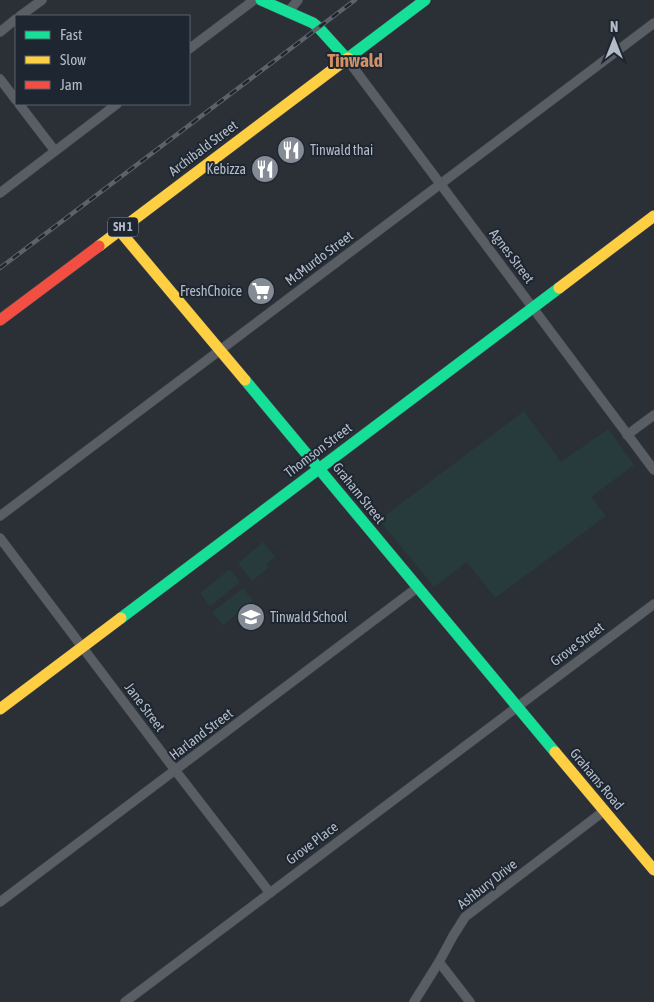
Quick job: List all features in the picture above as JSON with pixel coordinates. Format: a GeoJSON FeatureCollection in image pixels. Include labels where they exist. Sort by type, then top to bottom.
{"type":"FeatureCollection","features":[{"type":"Feature","properties":{"kind":"main road"},"geometry":{"type":"LineString","coordinates":[[261,0],[318,27],[347,59]]}},
{"type":"Feature","properties":{"kind":"main road","name":"Archibald Street"},"geometry":{"type":"LineString","coordinates":[[0,320],[425,0]]}},
{"type":"Feature","properties":{"kind":"main road","name":"Thomson Street"},"geometry":{"type":"LineString","coordinates":[[0,709],[654,216]]}},
{"type":"Feature","properties":{"kind":"main road","name":"Graham Street"},"geometry":{"type":"LineString","coordinates":[[119,230],[517,707]]}},
{"type":"Feature","properties":{"kind":"main road","name":"Grahams Road"},"geometry":{"type":"LineString","coordinates":[[517,707],[654,870]]}},
{"type":"Feature","properties":{"kind":"street"},"geometry":{"type":"LineString","coordinates":[[21,15],[42,0]]}},
{"type":"Feature","properties":{"kind":"street"},"geometry":{"type":"LineString","coordinates":[[190,48],[254,0]]}},
{"type":"Feature","properties":{"kind":"street"},"geometry":{"type":"LineString","coordinates":[[288,12],[298,0]]}},
{"type":"Feature","properties":{"kind":"street"},"geometry":{"type":"LineString","coordinates":[[0,32],[15,21]]}},
{"type":"Feature","properties":{"kind":"street","name":"McMurdo Street"},"geometry":{"type":"LineString","coordinates":[[0,516],[654,23]]}},
{"type":"Feature","properties":{"kind":"street","name":"Agnes Street"},"geometry":{"type":"LineString","coordinates":[[347,59],[654,470]]}},
{"type":"Feature","properties":{"kind":"street"},"geometry":{"type":"LineString","coordinates":[[0,79],[15,99]]}},
{"type":"Feature","properties":{"kind":"street"},"geometry":{"type":"LineString","coordinates":[[20,105],[55,152]]}},
{"type":"Feature","properties":{"kind":"street"},"geometry":{"type":"LineString","coordinates":[[0,193],[116,105]]}},
{"type":"Feature","properties":{"kind":"street"},"geometry":{"type":"LineString","coordinates":[[627,435],[654,415]]}},
{"type":"Feature","properties":{"kind":"street","name":"Jane Street"},"geometry":{"type":"LineString","coordinates":[[0,538],[270,893]]}},
{"type":"Feature","properties":{"kind":"street","name":"Harland Street"},"geometry":{"type":"LineString","coordinates":[[0,902],[418,587]]}},
{"type":"Feature","properties":{"kind":"street","name":"Grove Street"},"geometry":{"type":"LineString","coordinates":[[517,707],[654,604]]}},
{"type":"Feature","properties":{"kind":"street","name":"Grove Place"},"geometry":{"type":"LineString","coordinates":[[124,1002],[517,707]]}},
{"type":"Feature","properties":{"kind":"street","name":"Ashbury Drive"},"geometry":{"type":"LineString","coordinates":[[414,1002],[465,917],[604,811]]}},
{"type":"Feature","properties":{"kind":"street"},"geometry":{"type":"LineString","coordinates":[[439,962],[470,1002]]}},
{"type":"Feature","properties":{"kind":"shaded area"},"geometry":{"type":"Polygon","coordinates":[[[524,411],[561,462],[608,429],[634,465],[591,497],[606,516],[495,598],[467,562],[434,587],[379,520],[524,411]]]}},
{"type":"Feature","properties":{"kind":"shaded area"},"geometry":{"type":"Polygon","coordinates":[[[263,542],[275,557],[267,564],[269,567],[252,581],[238,563],[263,542]]]}},
{"type":"Feature","properties":{"kind":"shaded area"},"geometry":{"type":"Polygon","coordinates":[[[230,569],[240,582],[210,606],[200,593],[230,569]]]}},
{"type":"Feature","properties":{"kind":"shaded area"},"geometry":{"type":"Polygon","coordinates":[[[243,588],[253,601],[223,625],[212,612],[243,588]]]}},
{"type":"Feature","properties":{"kind":"railway"},"geometry":{"type":"LineString","coordinates":[[0,268],[355,0]]}},
{"type":"Feature","properties":{"kind":"traffic: fast"},"geometry":{"type":"LineString","coordinates":[[261,0],[313,23],[347,59]]}},
{"type":"Feature","properties":{"kind":"traffic: fast"},"geometry":{"type":"LineString","coordinates":[[348,58],[425,0]]}},
{"type":"Feature","properties":{"kind":"traffic: fast"},"geometry":{"type":"LineString","coordinates":[[121,618],[559,288]]}},
{"type":"Feature","properties":{"kind":"traffic: fast"},"geometry":{"type":"LineString","coordinates":[[245,380],[555,752]]}},
{"type":"Feature","properties":{"kind":"traffic: slow"},"geometry":{"type":"LineString","coordinates":[[99,246],[348,58]]}},
{"type":"Feature","properties":{"kind":"traffic: slow"},"geometry":{"type":"LineString","coordinates":[[559,288],[654,216]]}},
{"type":"Feature","properties":{"kind":"traffic: slow"},"geometry":{"type":"LineString","coordinates":[[119,230],[245,380]]}},
{"type":"Feature","properties":{"kind":"traffic: slow"},"geometry":{"type":"LineString","coordinates":[[0,709],[121,618]]}},
{"type":"Feature","properties":{"kind":"traffic: slow"},"geometry":{"type":"LineString","coordinates":[[555,752],[654,870]]}},
{"type":"Feature","properties":{"kind":"traffic: jam"},"geometry":{"type":"LineString","coordinates":[[0,320],[99,246]]}},
{"type":"Feature","properties":{"kind":"place","name":"Tinwald thai"},"geometry":{"type":"Point","coordinates":[291,150]}},
{"type":"Feature","properties":{"kind":"place","name":"Kebizza"},"geometry":{"type":"Point","coordinates":[265,169]}},
{"type":"Feature","properties":{"kind":"place","name":"FreshChoice"},"geometry":{"type":"Point","coordinates":[261,291]}},
{"type":"Feature","properties":{"kind":"place","name":"Tinwald School"},"geometry":{"type":"Point","coordinates":[251,617]}},
{"type":"Feature","properties":{"kind":"district","name":"Tinwald"},"geometry":{"type":"Point","coordinates":[355,60]}}]}
